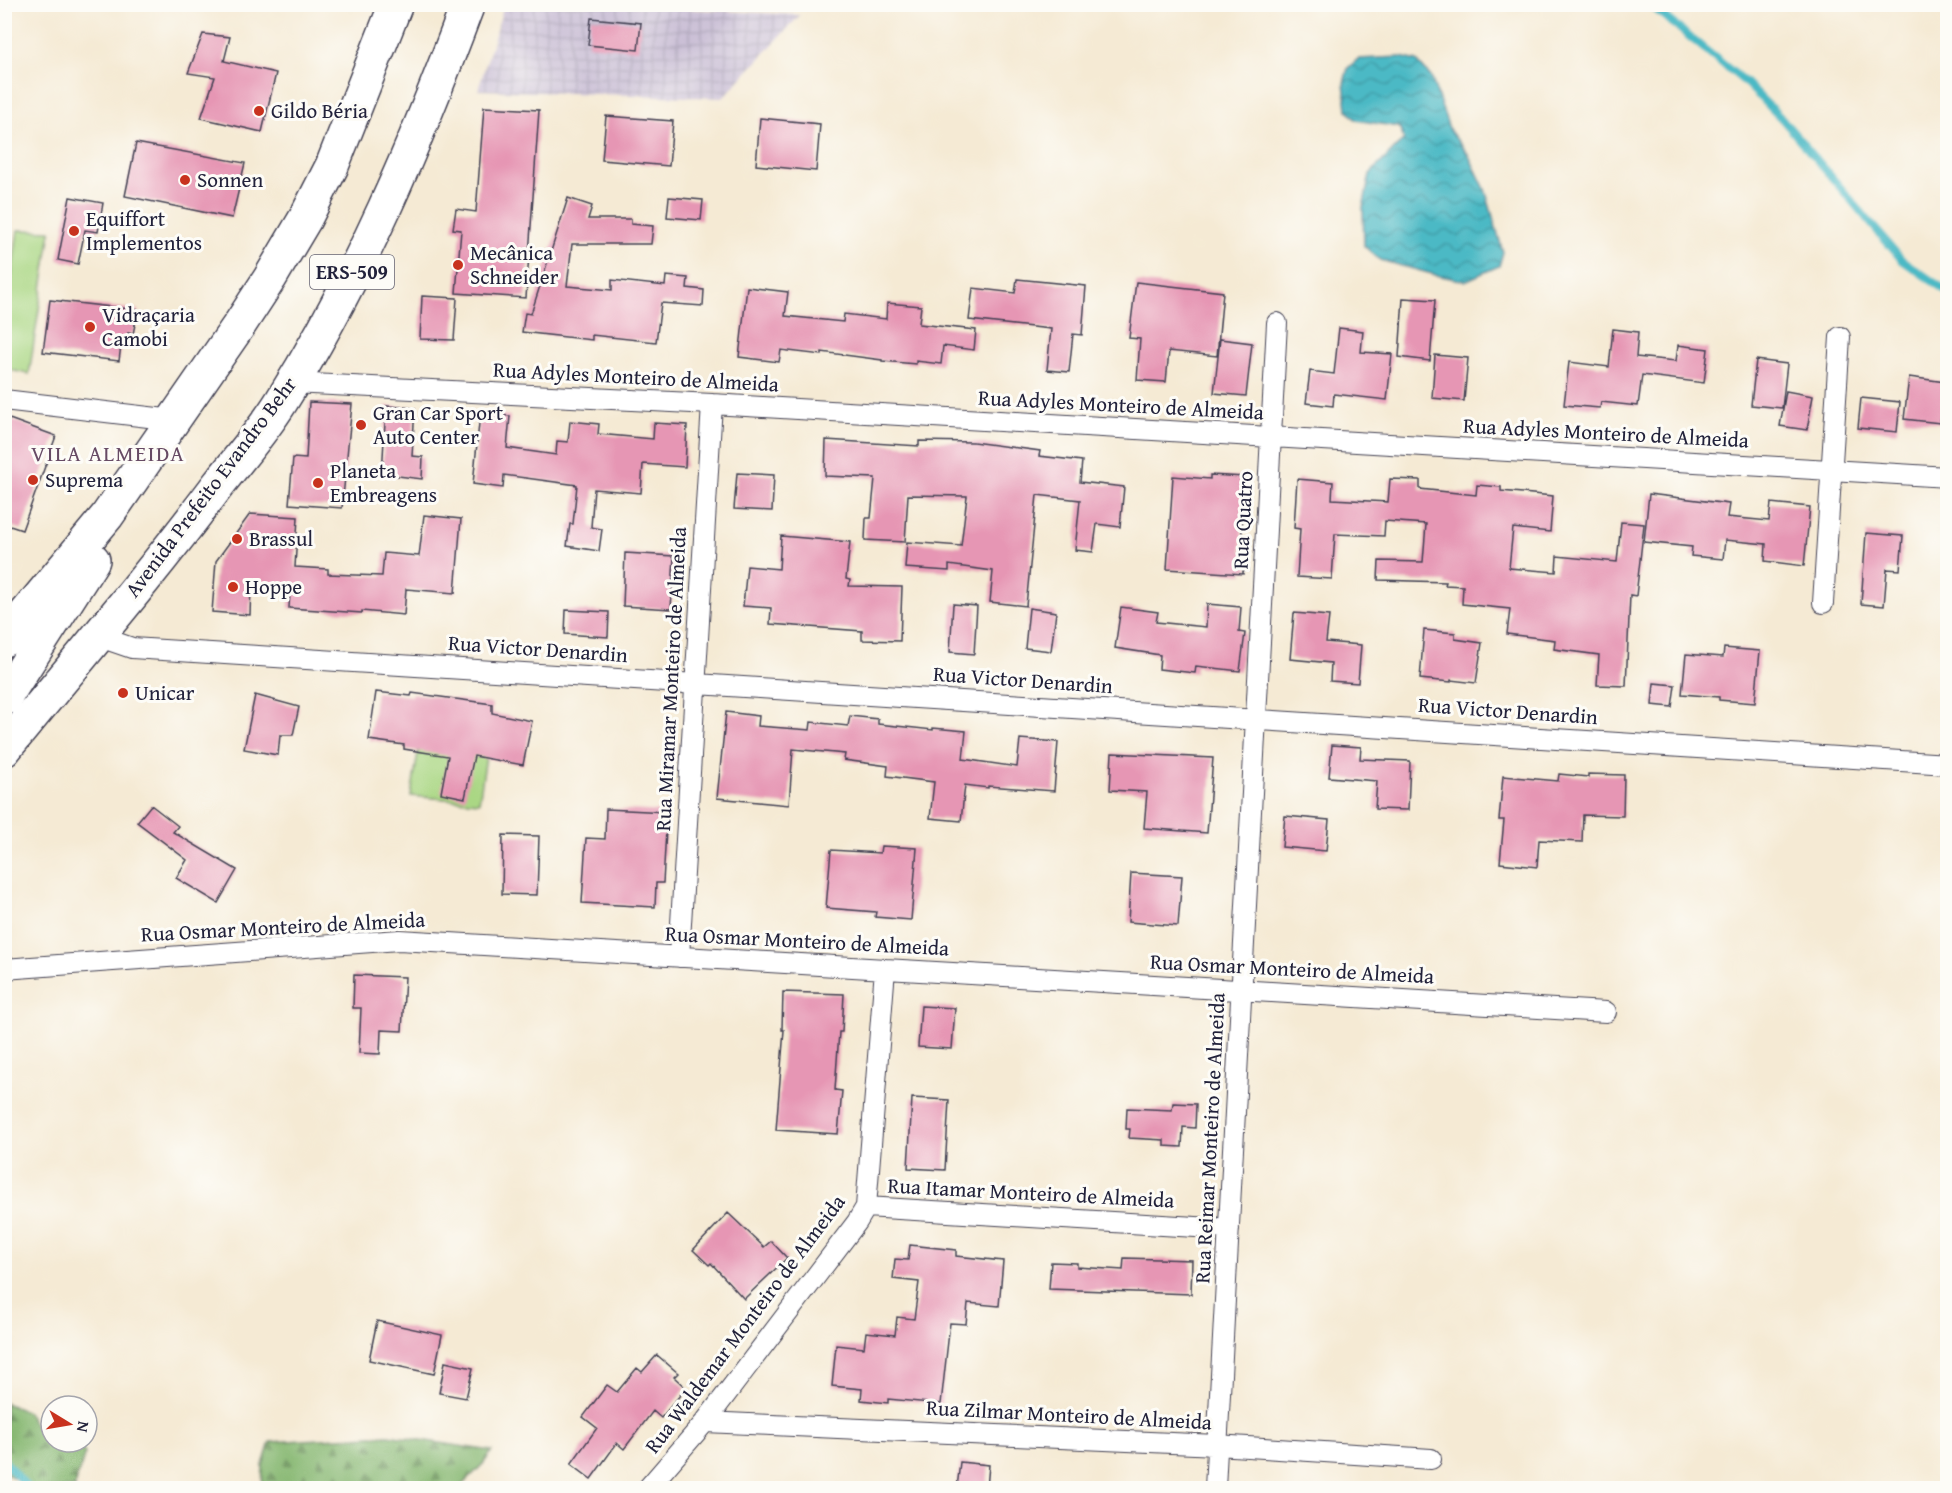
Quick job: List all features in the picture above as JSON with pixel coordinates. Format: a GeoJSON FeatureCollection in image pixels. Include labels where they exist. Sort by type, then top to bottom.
{"type":"FeatureCollection","features":[{"type":"Feature","properties":{"kind":"highway","name":"ERS-509"},"geometry":{"type":"LineString","coordinates":[[4,640],[107,516],[240,324],[305,219],[332,165],[396,4]]}},
{"type":"Feature","properties":{"kind":"highway","name":"Avenida Prefeito Evandro Behr"},"geometry":{"type":"LineString","coordinates":[[4,750],[195,516],[280,404],[338,302],[396,184],[468,4]]}},
{"type":"Feature","properties":{"kind":"highway","name":"ERS-509"},"geometry":{"type":"LineString","coordinates":[[4,699],[103,545],[107,516]]}},
{"type":"Feature","properties":{"kind":"street","name":"Rua Quatro"},"geometry":{"type":"LineString","coordinates":[[1256,719],[1277,323]]}},
{"type":"Feature","properties":{"kind":"street"},"geometry":{"type":"LineString","coordinates":[[1823,603],[1840,337]]}},
{"type":"Feature","properties":{"kind":"street","name":"Rua Adyles Monteiro de Almeida"},"geometry":{"type":"LineString","coordinates":[[292,383],[712,404],[1947,477]]}},
{"type":"Feature","properties":{"kind":"street"},"geometry":{"type":"LineString","coordinates":[[4,400],[174,420]]}},
{"type":"Feature","properties":{"kind":"street","name":"Rua Miramar Monteiro de Almeida"},"geometry":{"type":"LineString","coordinates":[[679,957],[712,404]]}},
{"type":"Feature","properties":{"kind":"street","name":"Rua Victor Denardin"},"geometry":{"type":"LineString","coordinates":[[98,636],[132,648],[1947,764]]}},
{"type":"Feature","properties":{"kind":"street","name":"Rua Reimar Monteiro de Almeida"},"geometry":{"type":"LineString","coordinates":[[1215,1488],[1256,719]]}},
{"type":"Feature","properties":{"kind":"street","name":"Rua Osmar Monteiro de Almeida"},"geometry":{"type":"LineString","coordinates":[[4,969],[399,940],[1606,1012]]}},
{"type":"Feature","properties":{"kind":"street","name":"Rua Waldemar Monteiro de Almeida"},"geometry":{"type":"LineString","coordinates":[[648,1488],[705,1422],[866,1207],[885,969]]}},
{"type":"Feature","properties":{"kind":"street","name":"Rua Itamar Monteiro de Almeida"},"geometry":{"type":"LineString","coordinates":[[866,1207],[1229,1229]]}},
{"type":"Feature","properties":{"kind":"street","name":"Rua Zilmar Monteiro de Almeida"},"geometry":{"type":"LineString","coordinates":[[705,1422],[1217,1445],[1431,1459]]}},
{"type":"Feature","properties":{"kind":"shaded area"},"geometry":{"type":"Polygon","coordinates":[[[504,5],[613,5],[800,15],[723,98],[478,90],[504,5]]]}},
{"type":"Feature","properties":{"kind":"green space"},"geometry":{"type":"Polygon","coordinates":[[[18,230],[51,231],[29,374],[5,369],[5,322],[18,230]]]}},
{"type":"Feature","properties":{"kind":"green space"},"geometry":{"type":"Polygon","coordinates":[[[425,710],[492,717],[479,802],[411,796],[425,710]]]}},
{"type":"Feature","properties":{"kind":"green space"},"geometry":{"type":"Polygon","coordinates":[[[5,1403],[27,1412],[39,1431],[39,1454],[85,1454],[74,1487],[76,1488],[32,1488],[5,1473],[5,1403]]]}},
{"type":"Feature","properties":{"kind":"green space"},"geometry":{"type":"Polygon","coordinates":[[[388,1435],[492,1451],[484,1463],[459,1488],[262,1488],[263,1465],[270,1442],[388,1435]]]}},
{"type":"Feature","properties":{"kind":"water"},"geometry":{"type":"Polygon","coordinates":[[[1401,57],[1417,61],[1431,77],[1450,131],[1468,154],[1485,189],[1503,252],[1499,266],[1465,281],[1380,260],[1364,246],[1363,208],[1370,174],[1404,139],[1399,127],[1356,120],[1347,109],[1344,83],[1348,68],[1358,59],[1401,57]]]}},
{"type":"Feature","properties":{"kind":"building"},"geometry":{"type":"Polygon","coordinates":[[[591,18],[641,23],[638,50],[588,45],[591,18]]]}},
{"type":"Feature","properties":{"kind":"building"},"geometry":{"type":"Polygon","coordinates":[[[203,34],[230,37],[224,61],[276,73],[262,132],[201,118],[215,77],[188,73],[203,34]]]}},
{"type":"Feature","properties":{"kind":"building"},"geometry":{"type":"Polygon","coordinates":[[[484,107],[539,110],[526,298],[456,293],[461,230],[453,229],[456,209],[476,212],[484,107]]]}},
{"type":"Feature","properties":{"kind":"building"},"geometry":{"type":"Polygon","coordinates":[[[606,116],[673,121],[669,166],[602,160],[606,116]]]}},
{"type":"Feature","properties":{"kind":"building"},"geometry":{"type":"Polygon","coordinates":[[[760,118],[820,124],[816,171],[756,165],[760,118]]]}},
{"type":"Feature","properties":{"kind":"building","name":"Sonnen"},"geometry":{"type":"Polygon","coordinates":[[[136,143],[245,163],[232,218],[125,196],[136,143]]]}},
{"type":"Feature","properties":{"kind":"building","name":"Equiffort Implementos"},"geometry":{"type":"Polygon","coordinates":[[[70,197],[103,203],[98,232],[85,230],[78,264],[58,260],[70,197]]]}},
{"type":"Feature","properties":{"kind":"building"},"geometry":{"type":"Polygon","coordinates":[[[669,197],[703,200],[701,220],[667,217],[669,197]]]}},
{"type":"Feature","properties":{"kind":"building"},"geometry":{"type":"Polygon","coordinates":[[[568,198],[592,206],[588,219],[631,219],[631,224],[653,226],[651,244],[572,244],[567,286],[612,290],[612,280],[665,286],[666,276],[688,278],[687,288],[704,290],[703,306],[661,303],[656,342],[592,335],[592,340],[522,332],[525,313],[531,314],[568,198]]]}},
{"type":"Feature","properties":{"kind":"building"},"geometry":{"type":"Polygon","coordinates":[[[1017,279],[1086,286],[1082,335],[1073,334],[1069,372],[1047,370],[1051,329],[969,320],[973,288],[1015,293],[1017,279]]]}},
{"type":"Feature","properties":{"kind":"building"},"geometry":{"type":"Polygon","coordinates":[[[1136,282],[1223,292],[1217,356],[1169,351],[1166,382],[1137,380],[1140,339],[1129,338],[1136,282]]]}},
{"type":"Feature","properties":{"kind":"building"},"geometry":{"type":"Polygon","coordinates":[[[747,287],[788,292],[785,316],[843,322],[844,314],[886,319],[887,303],[921,306],[919,324],[976,330],[974,350],[943,346],[941,364],[916,361],[916,364],[822,352],[822,355],[781,350],[779,362],[739,357],[747,287]]]}},
{"type":"Feature","properties":{"kind":"building"},"geometry":{"type":"Polygon","coordinates":[[[422,296],[457,298],[454,340],[420,339],[422,296]]]}},
{"type":"Feature","properties":{"kind":"building"},"geometry":{"type":"Polygon","coordinates":[[[1403,298],[1435,300],[1430,361],[1399,357],[1403,298]]]}},
{"type":"Feature","properties":{"kind":"building","name":"Vidraçaria Camobi"},"geometry":{"type":"Polygon","coordinates":[[[50,300],[138,310],[133,334],[128,333],[126,346],[121,345],[119,361],[43,352],[50,300]]]}},
{"type":"Feature","properties":{"kind":"building"},"geometry":{"type":"Polygon","coordinates":[[[1339,328],[1363,331],[1361,352],[1392,354],[1387,400],[1334,394],[1333,406],[1306,403],[1310,371],[1334,374],[1339,328]]]}},
{"type":"Feature","properties":{"kind":"building"},"geometry":{"type":"Polygon","coordinates":[[[1613,329],[1638,332],[1636,357],[1676,361],[1678,345],[1708,349],[1704,383],[1642,375],[1638,406],[1601,402],[1600,408],[1564,405],[1569,362],[1609,367],[1613,329]]]}},
{"type":"Feature","properties":{"kind":"building"},"geometry":{"type":"Polygon","coordinates":[[[1220,339],[1252,343],[1246,396],[1214,393],[1220,339]]]}},
{"type":"Feature","properties":{"kind":"building"},"geometry":{"type":"Polygon","coordinates":[[[1435,355],[1468,358],[1464,401],[1432,398],[1435,355]]]}},
{"type":"Feature","properties":{"kind":"building"},"geometry":{"type":"Polygon","coordinates":[[[1756,360],[1787,364],[1782,408],[1751,405],[1756,360]]]}},
{"type":"Feature","properties":{"kind":"building"},"geometry":{"type":"Polygon","coordinates":[[[1909,377],[1945,382],[1940,423],[1904,419],[1909,377]]]}},
{"type":"Feature","properties":{"kind":"building"},"geometry":{"type":"Polygon","coordinates":[[[1786,391],[1813,396],[1807,430],[1780,426],[1786,391]]]}},
{"type":"Feature","properties":{"kind":"building"},"geometry":{"type":"Polygon","coordinates":[[[1861,398],[1900,402],[1897,432],[1858,428],[1861,398]]]}},
{"type":"Feature","properties":{"kind":"building"},"geometry":{"type":"Polygon","coordinates":[[[309,402],[352,404],[342,508],[289,504],[293,458],[306,459],[309,402]]]}},
{"type":"Feature","properties":{"kind":"building"},"geometry":{"type":"Polygon","coordinates":[[[386,406],[415,408],[412,456],[423,457],[422,479],[382,474],[386,406]]]}},
{"type":"Feature","properties":{"kind":"building"},"geometry":{"type":"Polygon","coordinates":[[[480,413],[510,416],[507,448],[556,455],[557,441],[568,442],[570,421],[599,424],[598,434],[653,439],[654,423],[687,425],[685,467],[643,464],[641,493],[594,489],[591,527],[602,529],[599,551],[567,546],[570,524],[573,524],[577,485],[504,475],[503,488],[473,484],[480,413]]]}},
{"type":"Feature","properties":{"kind":"building"},"geometry":{"type":"Polygon","coordinates":[[[4,417],[56,436],[22,530],[4,524],[4,417]]]}},
{"type":"Feature","properties":{"kind":"building"},"geometry":{"type":"Polygon","coordinates":[[[826,440],[919,446],[919,441],[973,442],[1040,451],[1039,456],[1082,461],[1080,482],[1124,487],[1120,527],[1097,524],[1093,552],[1075,550],[1080,500],[1037,495],[1026,606],[990,602],[993,571],[949,565],[949,571],[905,568],[907,542],[961,546],[967,496],[908,495],[905,542],[865,540],[866,518],[871,518],[875,478],[825,476],[826,440]]]}},
{"type":"Feature","properties":{"kind":"building"},"geometry":{"type":"Polygon","coordinates":[[[737,473],[774,475],[772,511],[734,509],[737,473]]]}},
{"type":"Feature","properties":{"kind":"building"},"geometry":{"type":"Polygon","coordinates":[[[1210,475],[1245,477],[1241,551],[1248,552],[1248,571],[1243,571],[1243,574],[1167,569],[1173,476],[1210,479],[1210,475]]]}},
{"type":"Feature","properties":{"kind":"building"},"geometry":{"type":"Polygon","coordinates":[[[1297,479],[1333,482],[1332,499],[1388,502],[1390,479],[1420,480],[1420,489],[1476,495],[1477,485],[1501,487],[1501,491],[1553,496],[1550,532],[1513,528],[1509,568],[1556,572],[1557,556],[1617,562],[1621,522],[1644,524],[1636,596],[1630,595],[1626,686],[1597,685],[1599,655],[1554,649],[1555,640],[1507,634],[1510,609],[1462,604],[1463,586],[1445,585],[1446,582],[1378,580],[1379,561],[1423,562],[1426,524],[1385,521],[1384,536],[1335,534],[1332,579],[1297,577],[1300,529],[1294,528],[1297,479]]]}},
{"type":"Feature","properties":{"kind":"building"},"geometry":{"type":"Polygon","coordinates":[[[1649,494],[1729,504],[1727,517],[1769,521],[1771,503],[1810,507],[1804,566],[1765,561],[1766,544],[1725,540],[1723,559],[1691,556],[1692,547],[1644,542],[1649,494]]]}},
{"type":"Feature","properties":{"kind":"building"},"geometry":{"type":"Polygon","coordinates":[[[250,514],[298,517],[295,567],[328,569],[328,574],[382,576],[384,553],[419,556],[424,515],[461,519],[455,593],[406,589],[404,615],[289,608],[290,591],[251,586],[250,615],[212,612],[216,561],[250,514]]]}},
{"type":"Feature","properties":{"kind":"building"},"geometry":{"type":"Polygon","coordinates":[[[1866,533],[1903,536],[1900,570],[1887,569],[1884,606],[1861,604],[1866,533]]]}},
{"type":"Feature","properties":{"kind":"building"},"geometry":{"type":"Polygon","coordinates":[[[781,536],[850,542],[846,579],[850,580],[849,586],[902,587],[900,641],[862,640],[862,631],[770,624],[771,608],[743,606],[747,566],[779,569],[781,536]]]}},
{"type":"Feature","properties":{"kind":"building"},"geometry":{"type":"Polygon","coordinates":[[[625,553],[674,556],[671,609],[623,606],[625,553]]]}},
{"type":"Feature","properties":{"kind":"building"},"geometry":{"type":"Polygon","coordinates":[[[953,604],[977,606],[974,654],[950,652],[953,604]]]}},
{"type":"Feature","properties":{"kind":"building"},"geometry":{"type":"Polygon","coordinates":[[[1207,604],[1241,607],[1239,632],[1245,633],[1240,671],[1196,666],[1195,673],[1159,669],[1160,655],[1115,648],[1121,607],[1158,612],[1156,622],[1206,627],[1207,604]]]}},
{"type":"Feature","properties":{"kind":"building"},"geometry":{"type":"Polygon","coordinates":[[[1029,608],[1056,612],[1051,651],[1025,648],[1029,608]]]}},
{"type":"Feature","properties":{"kind":"building"},"geometry":{"type":"Polygon","coordinates":[[[566,610],[609,612],[608,637],[565,634],[566,610]]]}},
{"type":"Feature","properties":{"kind":"building"},"geometry":{"type":"Polygon","coordinates":[[[1294,613],[1329,616],[1326,642],[1361,645],[1358,683],[1330,681],[1331,663],[1290,659],[1294,613]]]}},
{"type":"Feature","properties":{"kind":"building"},"geometry":{"type":"Polygon","coordinates":[[[1424,630],[1455,633],[1455,639],[1482,643],[1476,683],[1420,679],[1424,630]]]}},
{"type":"Feature","properties":{"kind":"building"},"geometry":{"type":"Polygon","coordinates":[[[1724,648],[1760,651],[1755,703],[1682,694],[1686,654],[1723,657],[1724,648]]]}},
{"type":"Feature","properties":{"kind":"building"},"geometry":{"type":"Polygon","coordinates":[[[1654,683],[1675,685],[1672,707],[1652,705],[1654,683]]]}},
{"type":"Feature","properties":{"kind":"building"},"geometry":{"type":"Polygon","coordinates":[[[376,692],[411,696],[412,693],[492,704],[492,713],[532,721],[523,765],[474,756],[465,798],[441,793],[448,756],[404,749],[404,745],[369,740],[376,692]]]}},
{"type":"Feature","properties":{"kind":"building"},"geometry":{"type":"Polygon","coordinates":[[[255,695],[299,707],[293,735],[280,735],[278,755],[244,749],[255,695]]]}},
{"type":"Feature","properties":{"kind":"building"},"geometry":{"type":"Polygon","coordinates":[[[726,712],[759,716],[758,726],[810,730],[811,722],[848,726],[850,716],[878,719],[878,724],[966,731],[963,759],[1017,767],[1020,739],[1058,742],[1054,791],[965,785],[961,821],[930,818],[934,782],[887,776],[888,766],[844,760],[845,754],[793,749],[789,805],[717,798],[726,712]]]}},
{"type":"Feature","properties":{"kind":"building"},"geometry":{"type":"Polygon","coordinates":[[[1332,745],[1361,747],[1360,759],[1410,761],[1408,810],[1375,809],[1377,781],[1329,777],[1332,745]]]}},
{"type":"Feature","properties":{"kind":"building"},"geometry":{"type":"Polygon","coordinates":[[[1112,753],[1213,758],[1207,833],[1144,828],[1147,792],[1110,790],[1112,753]]]}},
{"type":"Feature","properties":{"kind":"building"},"geometry":{"type":"Polygon","coordinates":[[[1559,774],[1588,777],[1588,774],[1624,775],[1623,816],[1583,815],[1582,842],[1539,840],[1537,867],[1500,863],[1504,820],[1499,820],[1503,776],[1558,781],[1559,774]]]}},
{"type":"Feature","properties":{"kind":"building"},"geometry":{"type":"Polygon","coordinates":[[[151,805],[178,826],[173,832],[237,870],[218,903],[176,878],[187,860],[137,822],[151,805]]]}},
{"type":"Feature","properties":{"kind":"building"},"geometry":{"type":"Polygon","coordinates":[[[606,809],[667,812],[663,883],[656,883],[655,907],[582,903],[586,838],[605,839],[606,809]]]}},
{"type":"Feature","properties":{"kind":"building"},"geometry":{"type":"Polygon","coordinates":[[[1285,816],[1329,820],[1326,851],[1282,847],[1285,816]]]}},
{"type":"Feature","properties":{"kind":"building"},"geometry":{"type":"Polygon","coordinates":[[[503,835],[539,836],[537,895],[502,894],[503,835]]]}},
{"type":"Feature","properties":{"kind":"building"},"geometry":{"type":"Polygon","coordinates":[[[881,846],[917,848],[911,920],[875,917],[876,912],[826,908],[831,850],[880,853],[881,846]]]}},
{"type":"Feature","properties":{"kind":"building"},"geometry":{"type":"Polygon","coordinates":[[[1131,873],[1182,876],[1178,926],[1128,922],[1131,873]]]}},
{"type":"Feature","properties":{"kind":"building"},"geometry":{"type":"Polygon","coordinates":[[[354,975],[405,977],[402,1031],[381,1030],[380,1054],[359,1053],[361,1008],[353,1008],[354,975]]]}},
{"type":"Feature","properties":{"kind":"building"},"geometry":{"type":"Polygon","coordinates":[[[783,992],[844,994],[835,1090],[842,1091],[838,1134],[776,1130],[784,1030],[782,1030],[783,992]]]}},
{"type":"Feature","properties":{"kind":"building"},"geometry":{"type":"Polygon","coordinates":[[[921,1006],[955,1008],[952,1049],[918,1047],[921,1006]]]}},
{"type":"Feature","properties":{"kind":"building"},"geometry":{"type":"Polygon","coordinates":[[[912,1098],[949,1100],[945,1170],[908,1168],[912,1098]]]}},
{"type":"Feature","properties":{"kind":"building"},"geometry":{"type":"Polygon","coordinates":[[[1173,1103],[1196,1104],[1195,1128],[1183,1127],[1182,1147],[1164,1146],[1164,1140],[1129,1138],[1130,1129],[1126,1129],[1127,1108],[1172,1110],[1173,1103]]]}},
{"type":"Feature","properties":{"kind":"building"},"geometry":{"type":"Polygon","coordinates":[[[728,1213],[764,1247],[771,1241],[787,1258],[744,1299],[711,1263],[709,1265],[693,1250],[728,1213]]]}},
{"type":"Feature","properties":{"kind":"building"},"geometry":{"type":"Polygon","coordinates":[[[910,1245],[956,1250],[956,1256],[1003,1261],[999,1306],[968,1303],[966,1324],[950,1323],[941,1404],[888,1399],[888,1403],[861,1400],[862,1389],[832,1386],[836,1345],[864,1348],[866,1332],[895,1335],[897,1317],[914,1319],[919,1282],[893,1279],[895,1259],[908,1260],[910,1245]]]}},
{"type":"Feature","properties":{"kind":"building"},"geometry":{"type":"Polygon","coordinates":[[[1124,1258],[1192,1260],[1191,1294],[1049,1289],[1051,1262],[1077,1263],[1077,1267],[1123,1270],[1124,1258]]]}},
{"type":"Feature","properties":{"kind":"building"},"geometry":{"type":"Polygon","coordinates":[[[377,1321],[442,1335],[434,1374],[369,1360],[377,1321]]]}},
{"type":"Feature","properties":{"kind":"building"},"geometry":{"type":"Polygon","coordinates":[[[657,1355],[678,1373],[674,1377],[686,1388],[661,1418],[653,1411],[624,1449],[617,1443],[591,1479],[571,1464],[597,1428],[583,1417],[607,1385],[617,1392],[637,1368],[642,1372],[657,1355]]]}},
{"type":"Feature","properties":{"kind":"building"},"geometry":{"type":"Polygon","coordinates":[[[445,1362],[473,1368],[466,1398],[439,1393],[445,1362]]]}},
{"type":"Feature","properties":{"kind":"building"},"geometry":{"type":"Polygon","coordinates":[[[960,1462],[989,1465],[987,1488],[957,1488],[960,1462]]]}},
{"type":"Feature","properties":{"kind":"waterway"},"geometry":{"type":"LineString","coordinates":[[1649,4],[1745,82],[1783,120],[1902,260],[1948,292]]}},
{"type":"Feature","properties":{"kind":"waterway"},"geometry":{"type":"LineString","coordinates":[[4,1461],[28,1488]]}},
{"type":"Feature","properties":{"kind":"place","name":"Gildo Béria"},"geometry":{"type":"Point","coordinates":[259,111]}},
{"type":"Feature","properties":{"kind":"place","name":"Sonnen"},"geometry":{"type":"Point","coordinates":[185,180]}},
{"type":"Feature","properties":{"kind":"place","name":"Equiffort Implementos"},"geometry":{"type":"Point","coordinates":[74,231]}},
{"type":"Feature","properties":{"kind":"place","name":"Mecânica Schneider"},"geometry":{"type":"Point","coordinates":[458,265]}},
{"type":"Feature","properties":{"kind":"place","name":"Vidraçaria Camobi"},"geometry":{"type":"Point","coordinates":[90,327]}},
{"type":"Feature","properties":{"kind":"place","name":"Gran Car Sport Auto Center"},"geometry":{"type":"Point","coordinates":[361,425]}},
{"type":"Feature","properties":{"kind":"place","name":"Suprema"},"geometry":{"type":"Point","coordinates":[33,480]}},
{"type":"Feature","properties":{"kind":"place","name":"Planeta Embreagens"},"geometry":{"type":"Point","coordinates":[318,483]}},
{"type":"Feature","properties":{"kind":"place","name":"Brassul"},"geometry":{"type":"Point","coordinates":[237,539]}},
{"type":"Feature","properties":{"kind":"place","name":"Hoppe"},"geometry":{"type":"Point","coordinates":[233,587]}},
{"type":"Feature","properties":{"kind":"place","name":"Unicar"},"geometry":{"type":"Point","coordinates":[123,693]}},
{"type":"Feature","properties":{"kind":"district","name":"VILA ALMEIDA"},"geometry":{"type":"Point","coordinates":[108,453]}}]}
